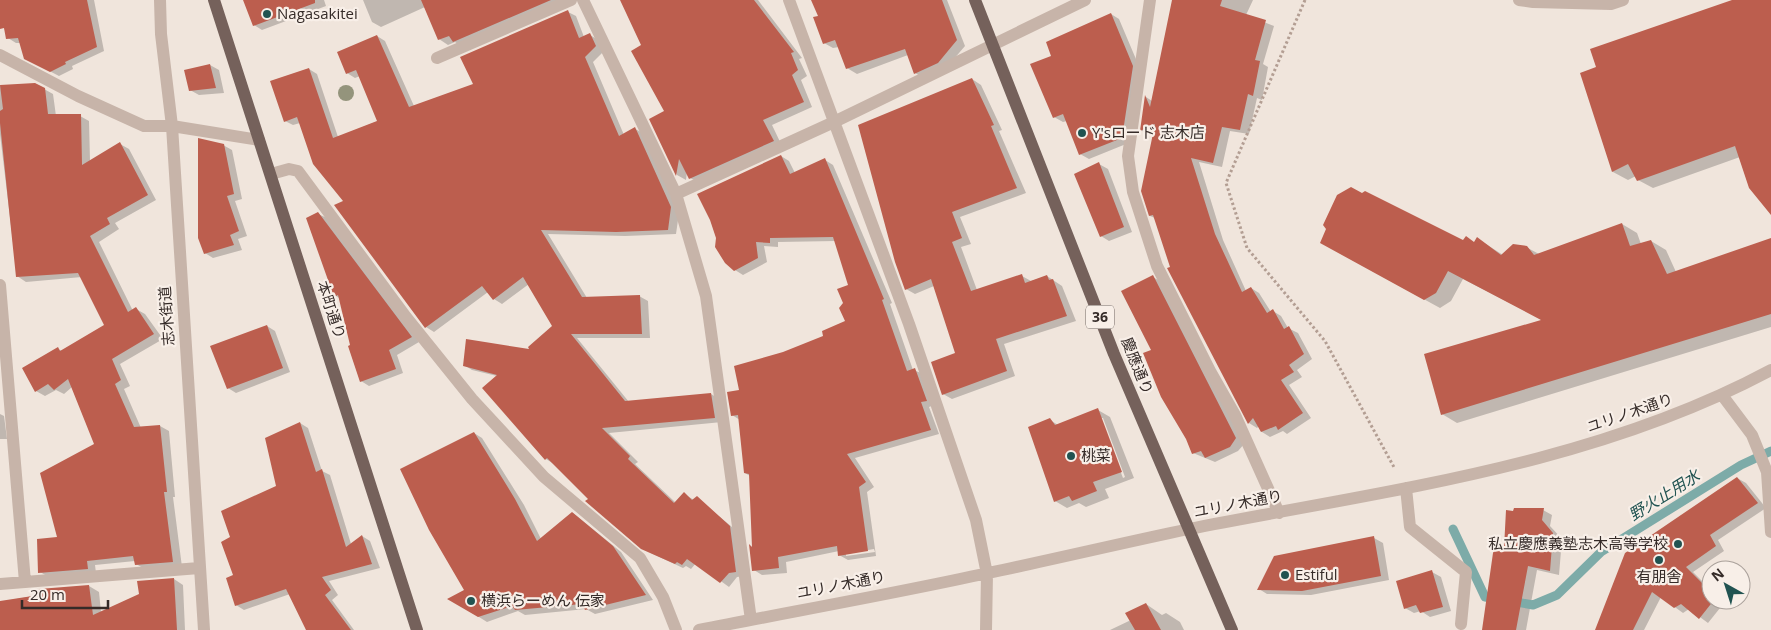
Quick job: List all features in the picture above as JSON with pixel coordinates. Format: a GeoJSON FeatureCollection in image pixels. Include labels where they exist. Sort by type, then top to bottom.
{"type":"FeatureCollection","features":[{"type":"Feature","properties":{"kind":"main road","name":"本町通り"},"geometry":{"type":"LineString","coordinates":[[214,0],[417,630]]}},
{"type":"Feature","properties":{"kind":"main road","name":"慶應通り"},"geometry":{"type":"LineString","coordinates":[[974,0],[1114,354],[1232,630]]}},
{"type":"Feature","properties":{"kind":"street","name":"志木街道"},"geometry":{"type":"LineString","coordinates":[[160,0],[161,34],[172,126],[204,630]]}},
{"type":"Feature","properties":{"kind":"street"},"geometry":{"type":"LineString","coordinates":[[437,58],[571,0]]}},
{"type":"Feature","properties":{"kind":"street"},"geometry":{"type":"LineString","coordinates":[[583,0],[676,194],[706,296],[751,620]]}},
{"type":"Feature","properties":{"kind":"street"},"geometry":{"type":"LineString","coordinates":[[789,0],[909,324],[976,520],[987,574],[986,630]]}},
{"type":"Feature","properties":{"kind":"street"},"geometry":{"type":"LineString","coordinates":[[676,194],[834,122],[1085,0]]}},
{"type":"Feature","properties":{"kind":"street"},"geometry":{"type":"LineString","coordinates":[[1150,0],[1128,156],[1133,192],[1157,266],[1210,371],[1235,415],[1280,512]]}},
{"type":"Feature","properties":{"kind":"street"},"geometry":{"type":"LineString","coordinates":[[1519,0],[1612,4],[1623,0]]}},
{"type":"Feature","properties":{"kind":"street"},"geometry":{"type":"LineString","coordinates":[[0,55],[78,96],[144,126],[172,126],[260,140]]}},
{"type":"Feature","properties":{"kind":"street"},"geometry":{"type":"LineString","coordinates":[[270,174],[289,168],[298,171],[406,317],[472,399],[544,477],[640,558],[663,597],[676,630]]}},
{"type":"Feature","properties":{"kind":"street"},"geometry":{"type":"LineString","coordinates":[[0,285],[25,582]]}},
{"type":"Feature","properties":{"kind":"street","name":"ユリノ木通り"},"geometry":{"type":"LineString","coordinates":[[699,630],[987,574],[1188,530],[1406,488],[1561,453],[1652,423],[1722,395],[1771,370]]}},
{"type":"Feature","properties":{"kind":"street"},"geometry":{"type":"LineString","coordinates":[[1722,395],[1752,435],[1767,472],[1771,532]]}},
{"type":"Feature","properties":{"kind":"street"},"geometry":{"type":"LineString","coordinates":[[1406,488],[1410,527],[1466,572],[1461,624]]}},
{"type":"Feature","properties":{"kind":"street"},"geometry":{"type":"LineString","coordinates":[[0,584],[199,568]]}},
{"type":"Feature","properties":{"kind":"path"},"geometry":{"type":"LineString","coordinates":[[1305,0],[1226,183],[1247,248],[1325,341],[1406,488]]}},
{"type":"Feature","properties":{"kind":"building"},"geometry":{"type":"Polygon","coordinates":[[[0,0],[87,0],[97,47],[65,62],[66,64],[50,72],[24,59],[18,38],[6,39],[4,28],[0,29],[0,0]]]}},
{"type":"Feature","properties":{"kind":"building","name":"Nagasakitei"},"geometry":{"type":"Polygon","coordinates":[[[243,0],[315,0],[315,3],[253,26],[243,0]]]}},
{"type":"Feature","properties":{"kind":"building"},"geometry":{"type":"Polygon","coordinates":[[[421,0],[551,0],[453,42],[449,36],[438,40],[421,0]]]}},
{"type":"Feature","properties":{"kind":"building"},"geometry":{"type":"Polygon","coordinates":[[[620,0],[754,0],[794,52],[791,53],[798,70],[792,75],[804,102],[763,120],[774,141],[689,179],[679,159],[676,176],[649,119],[664,111],[631,51],[641,45],[620,0]]]}},
{"type":"Feature","properties":{"kind":"building"},"geometry":{"type":"Polygon","coordinates":[[[811,0],[942,0],[957,40],[938,63],[914,74],[905,49],[846,69],[835,40],[823,44],[813,17],[818,16],[811,0]]]}},
{"type":"Feature","properties":{"kind":"building"},"geometry":{"type":"Polygon","coordinates":[[[1172,0],[1222,0],[1220,6],[1266,20],[1255,60],[1260,61],[1253,96],[1248,94],[1240,130],[1222,127],[1213,163],[1191,158],[1215,234],[1242,292],[1251,287],[1267,313],[1273,309],[1284,329],[1289,326],[1304,354],[1289,365],[1294,372],[1281,380],[1303,413],[1278,430],[1276,426],[1261,432],[1253,418],[1248,424],[1167,268],[1170,267],[1153,215],[1149,216],[1141,191],[1155,124],[1140,131],[1145,95],[1150,107],[1172,0]]]}},
{"type":"Feature","properties":{"kind":"building"},"geometry":{"type":"Polygon","coordinates":[[[1732,0],[1771,0],[1771,215],[1749,188],[1735,146],[1637,181],[1628,164],[1612,172],[1580,73],[1596,67],[1590,49],[1732,0]]]}},
{"type":"Feature","properties":{"kind":"building"},"geometry":{"type":"Polygon","coordinates":[[[568,10],[579,38],[590,33],[596,46],[585,57],[619,136],[635,127],[671,207],[668,230],[616,232],[541,230],[582,297],[640,295],[642,334],[571,334],[625,401],[711,393],[715,418],[602,428],[630,456],[628,459],[674,503],[684,492],[692,500],[697,496],[730,526],[736,572],[729,573],[720,583],[687,559],[682,565],[677,562],[675,564],[641,549],[585,501],[588,499],[547,458],[545,460],[482,388],[497,375],[463,366],[466,339],[529,349],[528,347],[552,326],[523,277],[493,300],[482,286],[425,328],[334,205],[343,201],[313,164],[297,117],[284,122],[270,81],[309,68],[333,138],[377,121],[356,70],[346,74],[337,52],[377,35],[409,107],[473,84],[460,57],[568,10]]]}},
{"type":"Feature","properties":{"kind":"building"},"geometry":{"type":"Polygon","coordinates":[[[1111,13],[1133,66],[1122,138],[1079,155],[1063,114],[1053,118],[1030,64],[1051,56],[1046,42],[1111,13]]]}},
{"type":"Feature","properties":{"kind":"building"},"geometry":{"type":"Polygon","coordinates":[[[210,64],[216,88],[189,91],[184,70],[210,64]]]}},
{"type":"Feature","properties":{"kind":"building"},"geometry":{"type":"Polygon","coordinates":[[[972,78],[994,125],[991,126],[1017,188],[952,212],[962,238],[952,242],[971,291],[1022,274],[1025,283],[1047,275],[1049,280],[1053,279],[1067,316],[996,339],[1007,371],[942,395],[931,362],[955,353],[931,279],[905,290],[895,262],[858,125],[972,78]]]}},
{"type":"Feature","properties":{"kind":"building"},"geometry":{"type":"Polygon","coordinates":[[[35,83],[45,88],[48,114],[81,114],[82,165],[120,142],[148,195],[107,218],[110,224],[90,236],[128,312],[136,307],[154,334],[112,359],[121,380],[115,384],[134,427],[160,425],[167,492],[164,492],[173,562],[135,565],[133,556],[87,561],[88,569],[38,573],[37,539],[57,537],[40,473],[94,444],[68,379],[54,390],[48,384],[35,392],[22,368],[58,347],[60,351],[104,325],[78,273],[16,277],[0,123],[0,111],[3,109],[0,85],[35,83]]]}},
{"type":"Feature","properties":{"kind":"building"},"geometry":{"type":"Polygon","coordinates":[[[198,138],[224,144],[234,194],[227,196],[239,231],[230,235],[234,245],[204,254],[198,238],[198,138]]]}},
{"type":"Feature","properties":{"kind":"building"},"geometry":{"type":"Polygon","coordinates":[[[781,155],[790,174],[825,158],[884,299],[882,300],[907,371],[915,368],[927,401],[921,402],[931,430],[847,454],[866,482],[859,487],[868,551],[838,556],[837,546],[778,557],[779,568],[752,571],[749,544],[752,547],[749,474],[744,473],[738,415],[731,416],[727,392],[739,390],[734,366],[783,352],[823,336],[822,331],[845,321],[839,308],[843,303],[837,289],[848,285],[833,237],[770,238],[770,243],[756,242],[758,258],[734,271],[725,263],[715,247],[716,238],[710,220],[697,194],[781,155]]]}},
{"type":"Feature","properties":{"kind":"building"},"geometry":{"type":"Polygon","coordinates":[[[1099,162],[1124,227],[1100,237],[1074,174],[1099,162]]]}},
{"type":"Feature","properties":{"kind":"building"},"geometry":{"type":"Polygon","coordinates":[[[1351,187],[1362,193],[1365,191],[1463,240],[1466,236],[1474,242],[1477,237],[1501,255],[1513,244],[1527,246],[1534,255],[1622,223],[1630,246],[1651,240],[1667,274],[1771,238],[1771,314],[1441,415],[1424,354],[1541,320],[1448,271],[1436,293],[1424,300],[1320,243],[1326,229],[1323,225],[1337,195],[1351,187]]]}},
{"type":"Feature","properties":{"kind":"building"},"geometry":{"type":"Polygon","coordinates":[[[318,212],[412,337],[389,350],[396,369],[360,382],[348,346],[350,345],[338,295],[334,297],[306,218],[318,212]]]}},
{"type":"Feature","properties":{"kind":"building"},"geometry":{"type":"Polygon","coordinates":[[[1153,275],[1236,438],[1230,447],[1205,458],[1201,451],[1192,454],[1186,439],[1161,397],[1143,353],[1151,350],[1121,291],[1153,275]]]}},
{"type":"Feature","properties":{"kind":"building"},"geometry":{"type":"Polygon","coordinates":[[[267,325],[283,368],[227,389],[210,346],[267,325]]]}},
{"type":"Feature","properties":{"kind":"building"},"geometry":{"type":"Polygon","coordinates":[[[1098,408],[1122,472],[1093,482],[1097,491],[1072,501],[1069,496],[1054,502],[1028,427],[1050,418],[1055,425],[1098,408]]]}},
{"type":"Feature","properties":{"kind":"building"},"geometry":{"type":"Polygon","coordinates":[[[300,422],[316,472],[322,469],[346,547],[362,535],[372,564],[322,577],[331,590],[325,595],[351,630],[306,630],[286,589],[235,606],[226,578],[233,575],[221,542],[230,537],[221,511],[276,486],[265,438],[300,422]]]}},
{"type":"Feature","properties":{"kind":"building"},"geometry":{"type":"Polygon","coordinates":[[[474,432],[515,499],[537,541],[572,512],[613,546],[646,595],[585,610],[582,604],[515,610],[512,606],[478,617],[447,599],[464,590],[429,530],[400,469],[474,432]]]}},
{"type":"Feature","properties":{"kind":"building","name":"有朋舎"},"geometry":{"type":"Polygon","coordinates":[[[1737,477],[1758,503],[1710,535],[1716,546],[1686,567],[1701,582],[1701,610],[1706,610],[1699,619],[1681,604],[1674,608],[1652,592],[1633,630],[1595,630],[1625,553],[1737,477]]]}},
{"type":"Feature","properties":{"kind":"building"},"geometry":{"type":"Polygon","coordinates":[[[1514,508],[1544,508],[1542,520],[1553,533],[1550,571],[1528,566],[1516,630],[1482,630],[1494,546],[1504,548],[1506,510],[1513,511],[1514,508]]]}},
{"type":"Feature","properties":{"kind":"building"},"geometry":{"type":"Polygon","coordinates":[[[1374,536],[1381,576],[1302,591],[1257,590],[1274,556],[1374,536]]]}},
{"type":"Feature","properties":{"kind":"building"},"geometry":{"type":"Polygon","coordinates":[[[1432,570],[1443,607],[1420,613],[1416,605],[1404,609],[1396,581],[1432,570]]]}},
{"type":"Feature","properties":{"kind":"building"},"geometry":{"type":"Polygon","coordinates":[[[174,578],[177,630],[0,630],[0,601],[39,595],[39,589],[89,585],[93,615],[139,594],[137,581],[174,578]]]}},
{"type":"Feature","properties":{"kind":"building"},"geometry":{"type":"Polygon","coordinates":[[[1146,603],[1161,630],[1135,630],[1125,613],[1146,603]]]}},
{"type":"Feature","properties":{"kind":"waterway","name":"野火止用水"},"geometry":{"type":"LineString","coordinates":[[1511,601],[1533,605],[1557,595],[1601,552],[1741,465],[1771,451]]}},
{"type":"Feature","properties":{"kind":"waterway","name":"野火止用水"},"geometry":{"type":"LineString","coordinates":[[1453,529],[1485,597],[1498,599]]}},
{"type":"Feature","properties":{"kind":"place","name":"Nagasakitei"},"geometry":{"type":"Point","coordinates":[267,14]}},
{"type":"Feature","properties":{"kind":"place","name":"Y'sロード 志木店"},"geometry":{"type":"Point","coordinates":[1082,133]}},
{"type":"Feature","properties":{"kind":"place","name":"桃菜"},"geometry":{"type":"Point","coordinates":[1071,456]}},
{"type":"Feature","properties":{"kind":"place","name":"私立慶應義塾志木高等学校"},"geometry":{"type":"Point","coordinates":[1678,544]}},
{"type":"Feature","properties":{"kind":"place","name":"有朋舎"},"geometry":{"type":"Point","coordinates":[1659,560]}},
{"type":"Feature","properties":{"kind":"place","name":"Estiful"},"geometry":{"type":"Point","coordinates":[1285,575]}},
{"type":"Feature","properties":{"kind":"place","name":"横浜らーめん 伝家"},"geometry":{"type":"Point","coordinates":[471,601]}}]}
